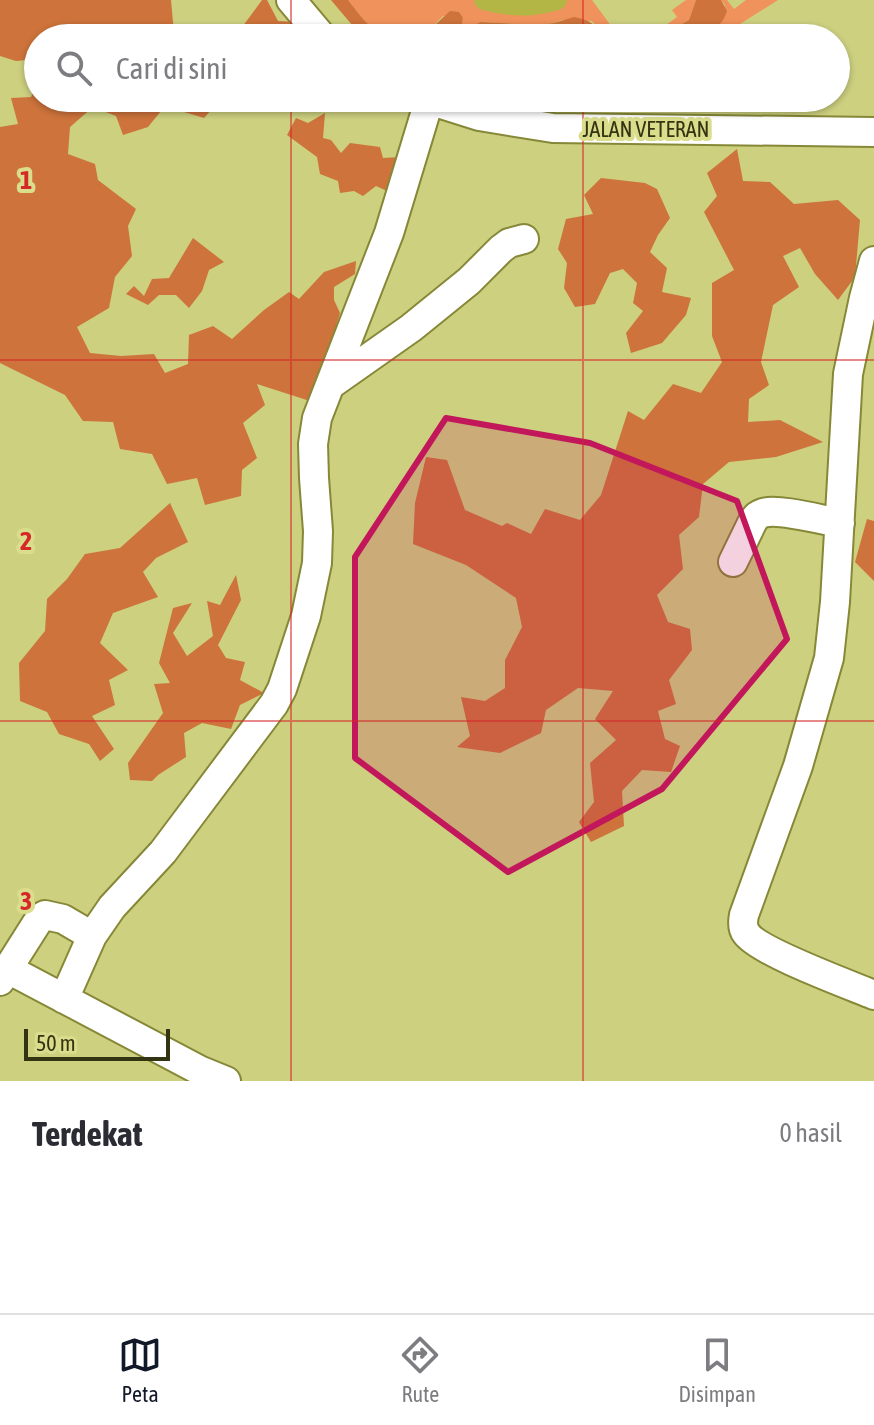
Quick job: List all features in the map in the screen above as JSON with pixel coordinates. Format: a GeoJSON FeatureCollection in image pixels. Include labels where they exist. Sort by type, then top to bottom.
{"type":"FeatureCollection","features":[{"type":"Feature","properties":{"kind":"street"},"geometry":{"type":"LineString","coordinates":[[291,0],[311,24]]}},
{"type":"Feature","properties":{"kind":"street"},"geometry":{"type":"LineString","coordinates":[[64,999],[92,936],[112,907],[171,842],[282,689],[306,616],[317,563],[313,444],[317,418],[389,233],[422,112]]}},
{"type":"Feature","properties":{"kind":"street","name":"JALAN VETERAN"},"geometry":{"type":"LineString","coordinates":[[467,112],[553,128],[874,132]]}},
{"type":"Feature","properties":{"kind":"street"},"geometry":{"type":"LineString","coordinates":[[330,385],[411,328],[469,281],[501,249],[524,239]]}},
{"type":"Feature","properties":{"kind":"street"},"geometry":{"type":"LineString","coordinates":[[874,261],[848,374],[829,658],[798,766],[743,923],[745,933],[761,948],[874,995]]}},
{"type":"Feature","properties":{"kind":"street"},"geometry":{"type":"LineString","coordinates":[[733,562],[753,521],[764,513],[777,512],[840,523]]}},
{"type":"Feature","properties":{"kind":"street"},"geometry":{"type":"LineString","coordinates":[[92,936],[63,919],[45,915],[40,918],[4,975],[64,999],[226,1081]]}},
{"type":"Feature","properties":{"kind":"highlighted area"},"geometry":{"type":"Polygon","coordinates":[[[446,418],[590,443],[737,501],[787,639],[662,789],[508,872],[355,758],[355,557],[446,418]]]}},
{"type":"Feature","properties":{"kind":"shaded area"},"geometry":{"type":"Polygon","coordinates":[[[0,0],[171,0],[173,24],[24,24],[24,60],[0,56],[0,0]]]}},
{"type":"Feature","properties":{"kind":"shaded area"},"geometry":{"type":"Polygon","coordinates":[[[262,0],[267,0],[278,21],[298,24],[244,24],[262,0]]]}},
{"type":"Feature","properties":{"kind":"shaded area"},"geometry":{"type":"Polygon","coordinates":[[[331,0],[348,0],[368,24],[351,24],[331,0]]]}},
{"type":"Feature","properties":{"kind":"shaded area"},"geometry":{"type":"Polygon","coordinates":[[[348,0],[592,0],[610,24],[562,20],[546,24],[462,24],[463,17],[443,16],[435,24],[368,24],[348,0]]]}},
{"type":"Feature","properties":{"kind":"shaded area"},"geometry":{"type":"Polygon","coordinates":[[[686,0],[696,0],[689,20],[682,24],[667,24],[677,17],[672,10],[686,0]]]}},
{"type":"Feature","properties":{"kind":"shaded area"},"geometry":{"type":"Polygon","coordinates":[[[696,0],[721,0],[727,11],[719,24],[682,24],[689,20],[696,0]]]}},
{"type":"Feature","properties":{"kind":"shaded area"},"geometry":{"type":"Polygon","coordinates":[[[721,0],[727,0],[734,9],[746,0],[778,0],[740,24],[720,24],[725,5],[721,0]]]}},
{"type":"Feature","properties":{"kind":"shaded area"},"geometry":{"type":"Polygon","coordinates":[[[450,11],[459,12],[463,18],[462,24],[436,24],[450,11]]]}},
{"type":"Feature","properties":{"kind":"shaded area"},"geometry":{"type":"Polygon","coordinates":[[[574,17],[592,24],[546,24],[574,17]]]}},
{"type":"Feature","properties":{"kind":"shaded area"},"geometry":{"type":"Polygon","coordinates":[[[481,22],[519,24],[477,24],[481,22]]]}},
{"type":"Feature","properties":{"kind":"shaded area"},"geometry":{"type":"Polygon","coordinates":[[[24,97],[24,112],[87,112],[70,127],[68,154],[95,164],[98,180],[136,209],[128,226],[132,256],[115,277],[109,308],[77,327],[90,353],[121,356],[154,354],[165,373],[188,364],[189,335],[213,326],[232,339],[289,292],[299,299],[324,272],[356,261],[355,274],[334,287],[334,300],[340,313],[313,402],[257,384],[265,405],[243,423],[257,458],[242,470],[241,496],[205,505],[197,478],[167,484],[152,454],[120,449],[113,422],[83,421],[65,395],[0,363],[0,127],[18,124],[11,98],[24,97]]]}},
{"type":"Feature","properties":{"kind":"shaded area"},"geometry":{"type":"Polygon","coordinates":[[[106,112],[160,112],[148,127],[123,135],[116,116],[106,112]]]}},
{"type":"Feature","properties":{"kind":"shaded area"},"geometry":{"type":"Polygon","coordinates":[[[184,112],[209,112],[204,118],[184,112]]]}},
{"type":"Feature","properties":{"kind":"shaded area"},"geometry":{"type":"Polygon","coordinates":[[[325,113],[323,138],[331,140],[341,153],[350,143],[380,147],[383,158],[401,157],[387,191],[376,186],[363,196],[354,191],[340,193],[338,181],[320,174],[317,157],[287,135],[296,118],[308,123],[325,113]]]}},
{"type":"Feature","properties":{"kind":"shaded area"},"geometry":{"type":"Polygon","coordinates":[[[737,149],[743,181],[770,182],[794,204],[838,200],[860,220],[855,277],[838,300],[815,274],[800,248],[783,256],[799,287],[773,305],[761,362],[769,385],[749,399],[748,422],[780,420],[823,442],[776,457],[729,462],[703,484],[699,517],[679,535],[683,569],[657,595],[668,622],[690,629],[692,650],[669,680],[676,704],[658,711],[665,739],[680,746],[671,772],[642,770],[622,791],[624,826],[591,842],[579,822],[594,802],[590,763],[616,740],[595,719],[613,691],[578,688],[546,710],[541,733],[500,753],[457,747],[470,736],[461,697],[485,701],[505,688],[505,660],[522,627],[516,598],[466,565],[413,544],[415,503],[426,457],[447,460],[465,510],[502,526],[507,523],[531,534],[545,509],[580,520],[601,495],[628,411],[644,420],[673,384],[701,393],[722,362],[712,336],[712,283],[734,270],[704,212],[717,196],[707,173],[737,149]]]}},
{"type":"Feature","properties":{"kind":"shaded area"},"geometry":{"type":"Polygon","coordinates":[[[601,178],[645,183],[657,189],[670,218],[650,252],[667,268],[662,292],[691,298],[686,315],[662,343],[631,353],[626,333],[643,311],[633,303],[637,283],[623,269],[610,273],[595,304],[575,307],[564,288],[567,263],[558,249],[566,219],[593,214],[584,195],[601,178]]]}},
{"type":"Feature","properties":{"kind":"shaded area"},"geometry":{"type":"Polygon","coordinates":[[[193,238],[224,262],[209,270],[202,291],[189,308],[176,295],[159,295],[148,305],[126,294],[134,286],[144,296],[152,279],[169,278],[193,238]]]}},
{"type":"Feature","properties":{"kind":"shaded area"},"geometry":{"type":"Polygon","coordinates":[[[170,503],[188,542],[156,558],[143,572],[158,597],[113,613],[100,643],[128,670],[109,680],[115,705],[92,716],[114,749],[100,761],[89,744],[59,734],[47,712],[20,701],[19,663],[45,631],[47,599],[85,554],[120,548],[170,503]]]}},
{"type":"Feature","properties":{"kind":"shaded area"},"geometry":{"type":"Polygon","coordinates":[[[867,519],[874,521],[874,581],[855,562],[867,519]]]}},
{"type":"Feature","properties":{"kind":"shaded area"},"geometry":{"type":"Polygon","coordinates":[[[236,575],[241,600],[218,645],[226,658],[245,662],[240,680],[264,693],[240,705],[231,729],[202,723],[184,733],[186,757],[152,781],[130,780],[128,763],[163,713],[154,684],[170,683],[159,663],[173,608],[192,603],[173,633],[187,656],[213,636],[207,601],[220,605],[236,575]]]}},
{"type":"Feature","properties":{"kind":"waterway"},"geometry":{"type":"LineString","coordinates":[[484,0],[521,6],[557,0]]}}]}
